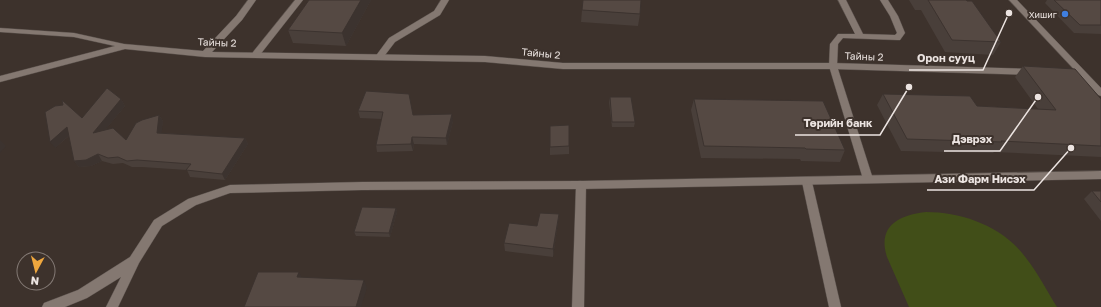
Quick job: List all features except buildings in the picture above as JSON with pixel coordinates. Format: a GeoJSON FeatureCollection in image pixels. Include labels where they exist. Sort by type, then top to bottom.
{"type":"FeatureCollection","features":[{"type":"Feature","properties":{"kind":"street"},"geometry":{"type":"LineString","coordinates":[[205,54],[239,18],[252,0]]}},
{"type":"Feature","properties":{"kind":"street"},"geometry":{"type":"LineString","coordinates":[[256,54],[299,0]]}},
{"type":"Feature","properties":{"kind":"street"},"geometry":{"type":"LineString","coordinates":[[379,57],[392,40],[437,13],[445,0]]}},
{"type":"Feature","properties":{"kind":"street"},"geometry":{"type":"LineString","coordinates":[[842,0],[860,36]]}},
{"type":"Feature","properties":{"kind":"street"},"geometry":{"type":"LineString","coordinates":[[868,179],[833,66],[834,44],[841,36],[896,38],[901,33],[894,16],[884,0]]}},
{"type":"Feature","properties":{"kind":"street"},"geometry":{"type":"LineString","coordinates":[[1013,0],[1101,93]]}},
{"type":"Feature","properties":{"kind":"street","name":"Тайны 2"},"geometry":{"type":"LineString","coordinates":[[0,30],[74,35],[124,46],[205,54],[485,59],[563,66],[833,66],[1042,72]]}},
{"type":"Feature","properties":{"kind":"street"},"geometry":{"type":"LineString","coordinates":[[0,79],[124,46]]}},
{"type":"Feature","properties":{"kind":"street"},"geometry":{"type":"LineString","coordinates":[[1066,72],[1082,72]]}},
{"type":"Feature","properties":{"kind":"street"},"geometry":{"type":"LineString","coordinates":[[112,307],[136,260],[158,223],[192,202],[230,189],[362,186],[806,182],[868,179],[1101,175]]}},
{"type":"Feature","properties":{"kind":"street"},"geometry":{"type":"LineString","coordinates":[[806,182],[835,307]]}},
{"type":"Feature","properties":{"kind":"street"},"geometry":{"type":"LineString","coordinates":[[578,307],[581,185]]}},
{"type":"Feature","properties":{"kind":"street"},"geometry":{"type":"LineString","coordinates":[[48,307],[65,302],[88,292],[136,260]]}},
{"type":"Feature","properties":{"kind":"green space"},"geometry":{"type":"Polygon","coordinates":[[[926,212],[968,218],[982,223],[1006,238],[1017,247],[1030,264],[1057,307],[909,307],[887,257],[885,237],[888,230],[899,219],[926,212]]]}},
{"type":"Feature","properties":{"kind":"place","name":"Орон сууц"},"geometry":{"type":"Point","coordinates":[1009,13]}},
{"type":"Feature","properties":{"kind":"place","name":"Хишиг"},"geometry":{"type":"Point","coordinates":[1065,14]}},
{"type":"Feature","properties":{"kind":"place","name":"Төрийн банк"},"geometry":{"type":"Point","coordinates":[909,87]}},
{"type":"Feature","properties":{"kind":"place","name":"Дэврэх"},"geometry":{"type":"Point","coordinates":[1038,97]}},
{"type":"Feature","properties":{"kind":"place","name":"Ази Фарм Нисэх"},"geometry":{"type":"Point","coordinates":[1071,148]}}]}
